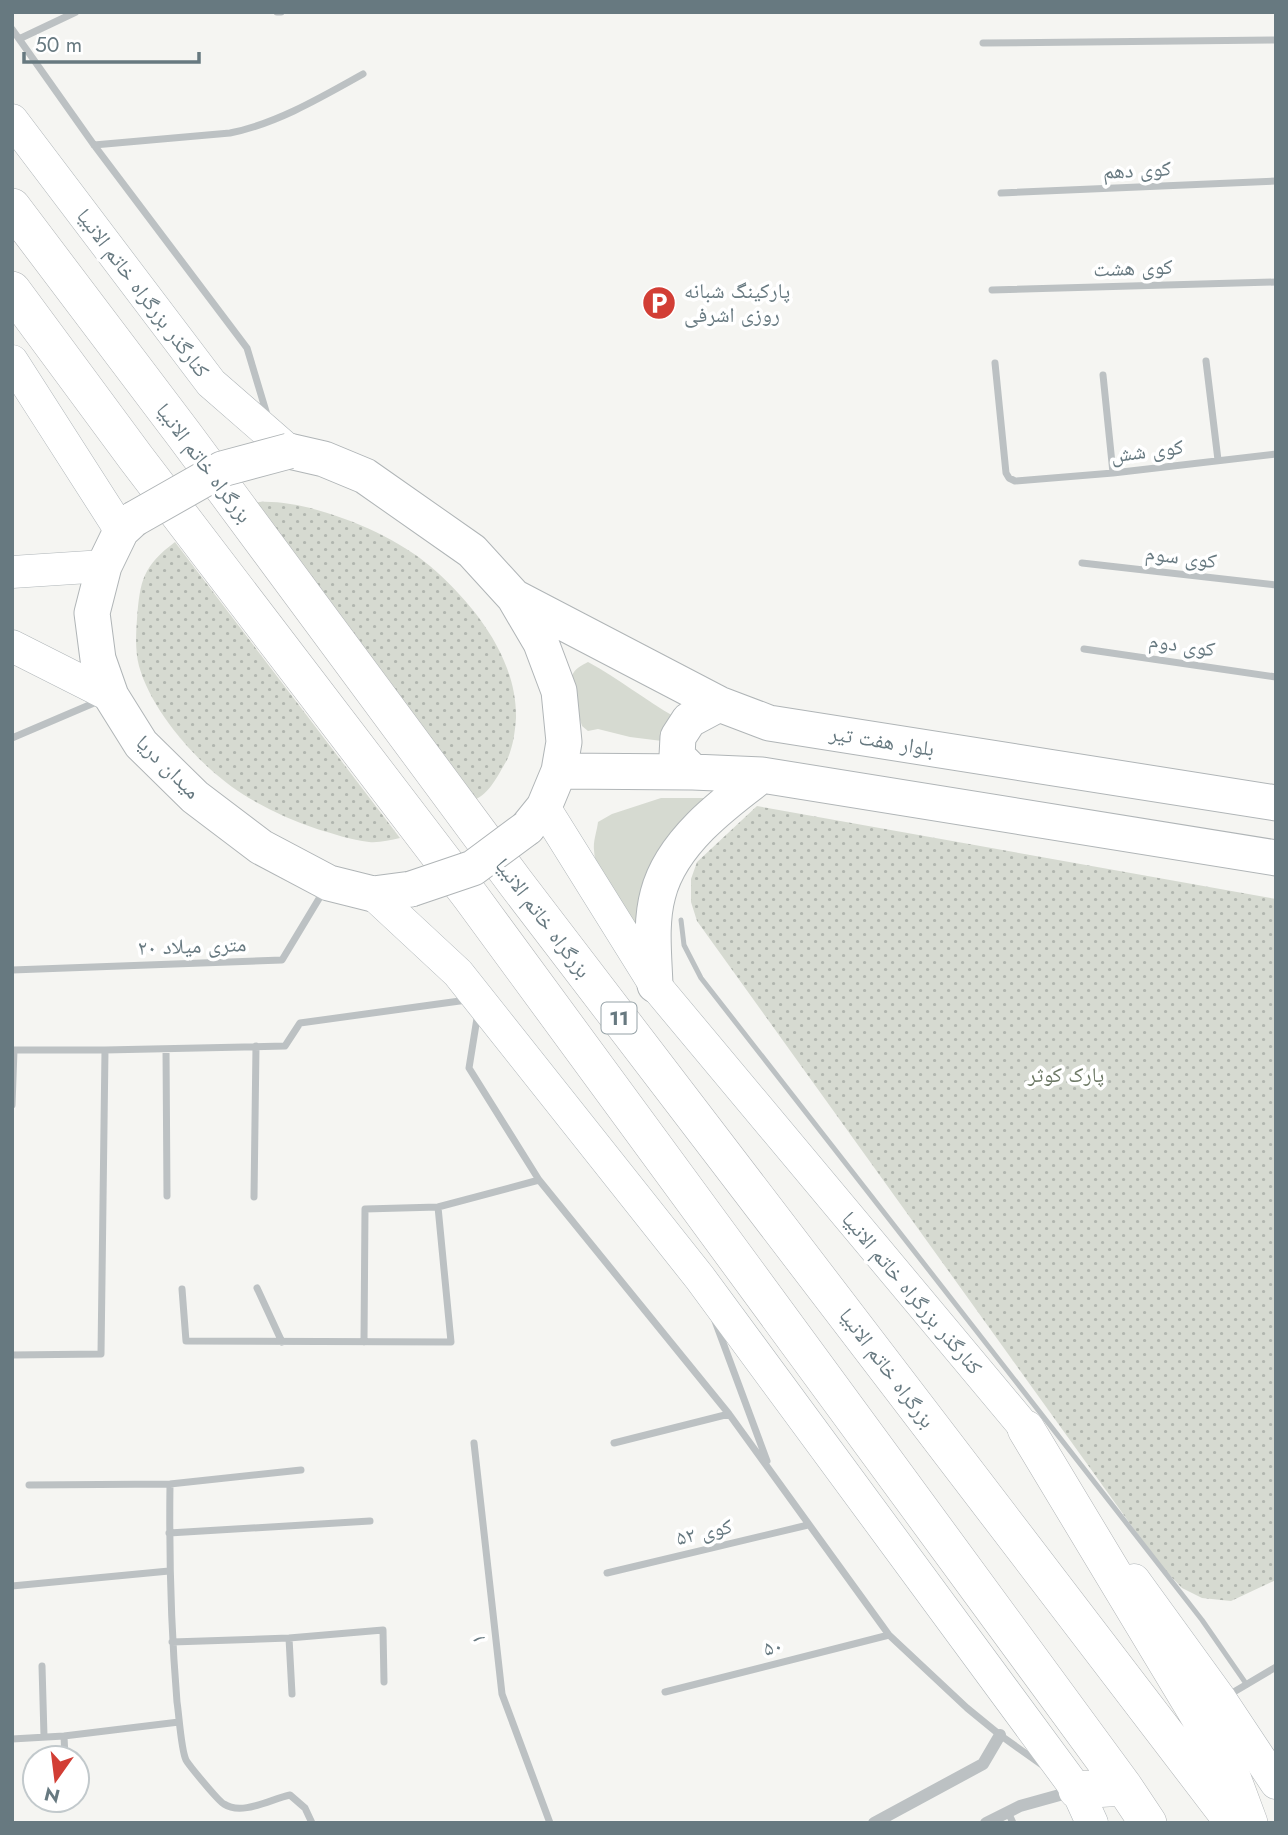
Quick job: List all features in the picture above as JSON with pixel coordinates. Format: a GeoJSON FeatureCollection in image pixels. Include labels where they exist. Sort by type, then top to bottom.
{"type":"FeatureCollection","features":[{"type":"Feature","properties":{"kind":"highway","name":"بزرگراه خاتم الانبیا"},"geometry":{"type":"LineString","coordinates":[[12,207],[516,882],[1234,1823]]}},
{"type":"Feature","properties":{"kind":"highway","name":"11"},"geometry":{"type":"LineString","coordinates":[[12,290],[135,458],[471,897],[1135,1809]]}},
{"type":"Feature","properties":{"kind":"highway"},"geometry":{"type":"LineString","coordinates":[[1026,1429],[1226,1760],[1249,1823]]}},
{"type":"Feature","properties":{"kind":"highway"},"geometry":{"type":"LineString","coordinates":[[1066,1782],[1135,1809]]}},
{"type":"Feature","properties":{"kind":"main road","name":"کنارگذر بزرگراه خاتم الانبیا"},"geometry":{"type":"LineString","coordinates":[[12,120],[211,383],[281,443]]}},
{"type":"Feature","properties":{"kind":"main road"},"geometry":{"type":"LineString","coordinates":[[12,361],[128,525],[222,469],[281,443],[366,476],[472,551],[514,597],[541,643],[559,691],[564,742],[559,771],[536,818]]}},
{"type":"Feature","properties":{"kind":"main road","name":"میدان دریا"},"geometry":{"type":"LineString","coordinates":[[128,525],[104,566],[92,613],[98,659],[111,696],[141,744],[195,797],[261,847],[329,883],[373,894],[411,889],[473,868],[536,818]]}},
{"type":"Feature","properties":{"kind":"main road"},"geometry":{"type":"LineString","coordinates":[[12,572],[104,566]]}},
{"type":"Feature","properties":{"kind":"main road","name":"بلوار هفت تیر"},"geometry":{"type":"LineString","coordinates":[[514,597],[719,704],[769,723],[1276,803]]}},
{"type":"Feature","properties":{"kind":"main road"},"geometry":{"type":"LineString","coordinates":[[12,646],[111,696]]}},
{"type":"Feature","properties":{"kind":"main road"},"geometry":{"type":"LineString","coordinates":[[693,772],[677,756],[678,737],[689,720],[719,704]]}},
{"type":"Feature","properties":{"kind":"main road"},"geometry":{"type":"LineString","coordinates":[[559,771],[762,775],[1276,858]]}},
{"type":"Feature","properties":{"kind":"main road"},"geometry":{"type":"LineString","coordinates":[[655,985],[654,921],[658,893],[671,862],[722,805],[762,775]]}},
{"type":"Feature","properties":{"kind":"main road","name":"کنارگذر بزرگراه خاتم الانبیا"},"geometry":{"type":"LineString","coordinates":[[536,818],[655,985],[1026,1429],[1234,1692],[1276,1783]]}},
{"type":"Feature","properties":{"kind":"main road"},"geometry":{"type":"LineString","coordinates":[[373,894],[458,973],[480,999],[704,1291],[1066,1782],[1092,1823]]}},
{"type":"Feature","properties":{"kind":"street"},"geometry":{"type":"LineString","coordinates":[[19,39],[76,12]]}},
{"type":"Feature","properties":{"kind":"street"},"geometry":{"type":"LineString","coordinates":[[12,29],[94,145],[247,348],[281,443]]}},
{"type":"Feature","properties":{"kind":"street"},"geometry":{"type":"LineString","coordinates":[[983,43],[1276,40]]}},
{"type":"Feature","properties":{"kind":"street"},"geometry":{"type":"LineString","coordinates":[[94,145],[230,134],[248,130],[320,99],[363,74]]}},
{"type":"Feature","properties":{"kind":"street","name":"کوی دهم"},"geometry":{"type":"LineString","coordinates":[[1001,193],[1276,181]]}},
{"type":"Feature","properties":{"kind":"street","name":"کوی هشت"},"geometry":{"type":"LineString","coordinates":[[992,290],[1276,282]]}},
{"type":"Feature","properties":{"kind":"street"},"geometry":{"type":"LineString","coordinates":[[1206,361],[1218,460]]}},
{"type":"Feature","properties":{"kind":"street","name":"کوی شش"},"geometry":{"type":"LineString","coordinates":[[995,363],[1006,473],[1015,481],[1114,473],[1276,454]]}},
{"type":"Feature","properties":{"kind":"street"},"geometry":{"type":"LineString","coordinates":[[1103,375],[1114,473]]}},
{"type":"Feature","properties":{"kind":"street","name":"کوی سوم"},"geometry":{"type":"LineString","coordinates":[[1082,563],[1276,585]]}},
{"type":"Feature","properties":{"kind":"street","name":"کوی دوم"},"geometry":{"type":"LineString","coordinates":[[1084,649],[1276,677]]}},
{"type":"Feature","properties":{"kind":"street"},"geometry":{"type":"LineString","coordinates":[[12,738],[111,696]]}},
{"type":"Feature","properties":{"kind":"street","name":"۲۰ متری میلاد"},"geometry":{"type":"LineString","coordinates":[[12,970],[282,960],[329,883]]}},
{"type":"Feature","properties":{"kind":"street"},"geometry":{"type":"LineString","coordinates":[[12,1105],[14,1050],[105,1051],[285,1046],[300,1023],[480,999],[469,1068],[539,1180],[729,1414],[889,1635],[967,1708],[1044,1766]]}},
{"type":"Feature","properties":{"kind":"street"},"geometry":{"type":"LineString","coordinates":[[254,1197],[256,1046]]}},
{"type":"Feature","properties":{"kind":"street"},"geometry":{"type":"LineString","coordinates":[[166,1049],[167,1196]]}},
{"type":"Feature","properties":{"kind":"street"},"geometry":{"type":"LineString","coordinates":[[12,1354],[102,1354],[105,1051]]}},
{"type":"Feature","properties":{"kind":"street"},"geometry":{"type":"LineString","coordinates":[[364,1342],[365,1209],[438,1207],[539,1180]]}},
{"type":"Feature","properties":{"kind":"street"},"geometry":{"type":"LineString","coordinates":[[182,1289],[186,1341],[451,1342],[438,1207]]}},
{"type":"Feature","properties":{"kind":"street"},"geometry":{"type":"LineString","coordinates":[[257,1288],[282,1342]]}},
{"type":"Feature","properties":{"kind":"street"},"geometry":{"type":"LineString","coordinates":[[714,1317],[770,1472]]}},
{"type":"Feature","properties":{"kind":"street"},"geometry":{"type":"LineString","coordinates":[[614,1443],[729,1414]]}},
{"type":"Feature","properties":{"kind":"street","name":"۱"},"geometry":{"type":"LineString","coordinates":[[474,1443],[502,1694],[550,1823]]}},
{"type":"Feature","properties":{"kind":"street"},"geometry":{"type":"LineString","coordinates":[[29,1485],[170,1484],[301,1470]]}},
{"type":"Feature","properties":{"kind":"street"},"geometry":{"type":"LineString","coordinates":[[170,1484],[169,1571],[172,1642],[179,1722],[186,1759],[224,1804],[243,1809],[290,1795],[304,1808],[312,1823]]}},
{"type":"Feature","properties":{"kind":"street"},"geometry":{"type":"LineString","coordinates":[[169,1534],[370,1521]]}},
{"type":"Feature","properties":{"kind":"street","name":"کوی ۵۲"},"geometry":{"type":"LineString","coordinates":[[607,1573],[808,1525]]}},
{"type":"Feature","properties":{"kind":"street"},"geometry":{"type":"LineString","coordinates":[[12,1586],[169,1571]]}},
{"type":"Feature","properties":{"kind":"street"},"geometry":{"type":"LineString","coordinates":[[172,1642],[289,1638],[383,1630],[384,1682]]}},
{"type":"Feature","properties":{"kind":"street","name":"۵۰"},"geometry":{"type":"LineString","coordinates":[[665,1692],[889,1635]]}},
{"type":"Feature","properties":{"kind":"street"},"geometry":{"type":"LineString","coordinates":[[289,1638],[292,1695]]}},
{"type":"Feature","properties":{"kind":"street"},"geometry":{"type":"LineString","coordinates":[[42,1666],[44,1736]]}},
{"type":"Feature","properties":{"kind":"street"},"geometry":{"type":"LineString","coordinates":[[1234,1692],[1276,1667]]}},
{"type":"Feature","properties":{"kind":"street"},"geometry":{"type":"LineString","coordinates":[[12,1740],[179,1722]]}},
{"type":"Feature","properties":{"kind":"street"},"geometry":{"type":"LineString","coordinates":[[874,1823],[983,1764],[1000,1735]]}},
{"type":"Feature","properties":{"kind":"street"},"geometry":{"type":"LineString","coordinates":[[64,1736],[64,1744]]}},
{"type":"Feature","properties":{"kind":"street"},"geometry":{"type":"LineString","coordinates":[[986,1823],[1011,1817],[1020,1806],[1066,1782]]}},
{"type":"Feature","properties":{"kind":"lane"},"geometry":{"type":"LineString","coordinates":[[681,920],[684,945],[701,978],[1202,1620],[1234,1692]]}},
{"type":"Feature","properties":{"kind":"green space"},"geometry":{"type":"Polygon","coordinates":[[[259,502],[301,506],[349,520],[372,530],[430,566],[477,615],[501,654],[509,674],[516,718],[507,760],[494,783],[480,797],[474,800],[252,505],[259,502]]]}},
{"type":"Feature","properties":{"kind":"green space"},"geometry":{"type":"Polygon","coordinates":[[[175,542],[400,838],[377,842],[356,840],[317,829],[274,811],[249,798],[216,774],[169,723],[146,685],[139,666],[136,631],[145,575],[156,559],[175,542]]]}},
{"type":"Feature","properties":{"kind":"green space"},"geometry":{"type":"Polygon","coordinates":[[[588,662],[675,717],[662,741],[598,729],[588,731],[582,726],[571,681],[574,671],[588,662]]]}},
{"type":"Feature","properties":{"kind":"green space"},"geometry":{"type":"Polygon","coordinates":[[[661,798],[711,798],[636,930],[610,892],[599,870],[594,850],[598,822],[612,814],[661,798]]]}},
{"type":"Feature","properties":{"kind":"green space","name":"پارک کوثر"},"geometry":{"type":"Polygon","coordinates":[[[757,806],[1276,899],[1276,1580],[1231,1601],[1202,1598],[1182,1588],[1159,1564],[697,921],[691,902],[691,879],[697,862],[757,806]]]}},
{"type":"Feature","properties":{"kind":"place","name":"پارکینگ شبانه روزی اشرفی"},"geometry":{"type":"Point","coordinates":[659,303]}}]}
